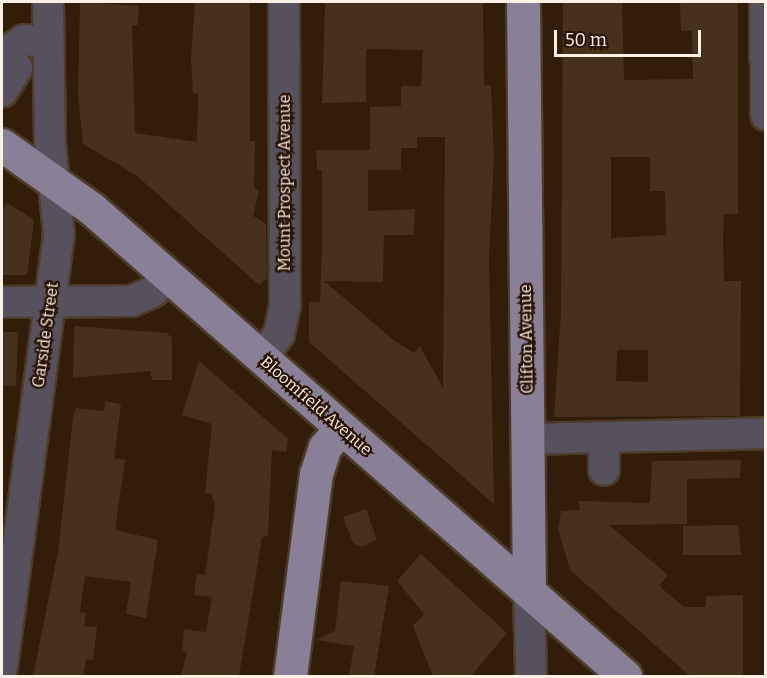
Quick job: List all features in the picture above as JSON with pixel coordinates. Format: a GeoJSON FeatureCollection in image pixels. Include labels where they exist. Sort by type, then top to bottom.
{"type":"FeatureCollection","features":[{"type":"Feature","properties":{"kind":"main road","name":"Clifton Avenue"},"geometry":{"type":"LineString","coordinates":[[523,2],[529,592]]}},
{"type":"Feature","properties":{"kind":"main road","name":"Bloomfield Avenue"},"geometry":{"type":"LineString","coordinates":[[2,145],[55,181],[168,275],[625,676]]}},
{"type":"Feature","properties":{"kind":"main road"},"geometry":{"type":"LineString","coordinates":[[290,676],[316,474],[325,447],[341,428]]}},
{"type":"Feature","properties":{"kind":"street","name":"Garside Street"},"geometry":{"type":"LineString","coordinates":[[2,667],[8,562],[50,302],[60,221],[55,181],[48,2]]}},
{"type":"Feature","properties":{"kind":"street","name":"Mount Prospect Avenue"},"geometry":{"type":"LineString","coordinates":[[261,358],[279,334],[285,305],[284,2]]}},
{"type":"Feature","properties":{"kind":"street"},"geometry":{"type":"LineString","coordinates":[[765,2],[765,115]]}},
{"type":"Feature","properties":{"kind":"street"},"geometry":{"type":"LineString","coordinates":[[2,88],[17,68],[2,57],[24,40],[49,42]]}},
{"type":"Feature","properties":{"kind":"street"},"geometry":{"type":"LineString","coordinates":[[2,302],[132,301],[154,291],[168,275]]}},
{"type":"Feature","properties":{"kind":"street"},"geometry":{"type":"LineString","coordinates":[[528,439],[765,434]]}},
{"type":"Feature","properties":{"kind":"street"},"geometry":{"type":"LineString","coordinates":[[604,438],[604,470]]}},
{"type":"Feature","properties":{"kind":"street","name":"Clifton Avenue"},"geometry":{"type":"LineString","coordinates":[[529,592],[531,676]]}},
{"type":"Feature","properties":{"kind":"building"},"geometry":{"type":"Polygon","coordinates":[[[80,2],[139,6],[138,25],[132,25],[135,133],[197,142],[198,93],[193,94],[191,58],[195,2],[250,2],[250,141],[255,141],[254,187],[259,191],[253,216],[266,224],[267,278],[259,285],[136,175],[83,144],[78,95],[80,2]]]}},
{"type":"Feature","properties":{"kind":"building"},"geometry":{"type":"Polygon","coordinates":[[[325,2],[483,2],[484,85],[491,85],[494,156],[489,258],[494,504],[309,342],[309,302],[320,302],[322,170],[317,170],[316,150],[370,150],[370,107],[401,106],[401,86],[421,86],[423,50],[366,49],[366,102],[322,103],[325,2]],[[417,137],[417,148],[401,148],[401,170],[368,170],[368,211],[415,209],[414,235],[384,235],[383,282],[324,281],[395,341],[414,353],[420,346],[443,388],[445,137],[417,137]]]}},
{"type":"Feature","properties":{"kind":"building"},"geometry":{"type":"Polygon","coordinates":[[[563,2],[622,2],[624,80],[693,79],[692,31],[681,31],[680,2],[738,2],[738,214],[724,214],[723,236],[724,281],[741,281],[740,416],[554,417],[561,312],[563,2]],[[611,157],[611,238],[666,235],[665,191],[650,191],[650,157],[611,157]],[[617,350],[616,381],[648,382],[648,350],[617,350]]]}},
{"type":"Feature","properties":{"kind":"building"},"geometry":{"type":"Polygon","coordinates":[[[7,203],[34,220],[27,275],[2,275],[2,211],[7,203]]]}},
{"type":"Feature","properties":{"kind":"building"},"geometry":{"type":"Polygon","coordinates":[[[74,326],[167,333],[172,338],[172,380],[152,380],[150,371],[73,378],[74,326]]]}},
{"type":"Feature","properties":{"kind":"building"},"geometry":{"type":"Polygon","coordinates":[[[2,332],[18,332],[16,386],[2,386],[2,332]]]}},
{"type":"Feature","properties":{"kind":"building"},"geometry":{"type":"Polygon","coordinates":[[[199,361],[288,439],[286,452],[272,450],[268,535],[262,538],[239,676],[181,676],[187,652],[182,651],[184,629],[206,632],[212,597],[194,595],[197,574],[205,575],[215,506],[212,494],[205,493],[212,424],[182,415],[199,361]]]}},
{"type":"Feature","properties":{"kind":"building"},"geometry":{"type":"Polygon","coordinates":[[[105,401],[121,404],[114,458],[125,460],[115,530],[158,540],[146,618],[126,614],[131,582],[85,576],[80,612],[86,613],[84,626],[97,627],[93,660],[86,659],[83,676],[33,676],[58,552],[73,417],[76,408],[104,411],[105,401]]]}},
{"type":"Feature","properties":{"kind":"building"},"geometry":{"type":"Polygon","coordinates":[[[741,460],[740,478],[687,479],[687,524],[609,525],[668,575],[659,586],[684,607],[706,607],[706,596],[743,595],[743,676],[690,676],[570,570],[558,529],[561,511],[580,510],[579,501],[650,503],[652,461],[741,460]]]}},
{"type":"Feature","properties":{"kind":"building"},"geometry":{"type":"Polygon","coordinates":[[[366,509],[377,540],[361,547],[353,543],[343,517],[366,509]]]}},
{"type":"Feature","properties":{"kind":"building"},"geometry":{"type":"Polygon","coordinates":[[[738,525],[741,555],[683,555],[683,526],[738,525]]]}},
{"type":"Feature","properties":{"kind":"building"},"geometry":{"type":"Polygon","coordinates":[[[421,554],[507,633],[471,676],[433,676],[413,626],[424,614],[397,581],[421,554]]]}},
{"type":"Feature","properties":{"kind":"building"},"geometry":{"type":"Polygon","coordinates":[[[341,581],[389,586],[374,676],[349,676],[354,646],[316,640],[335,631],[341,581]]]}}]}
